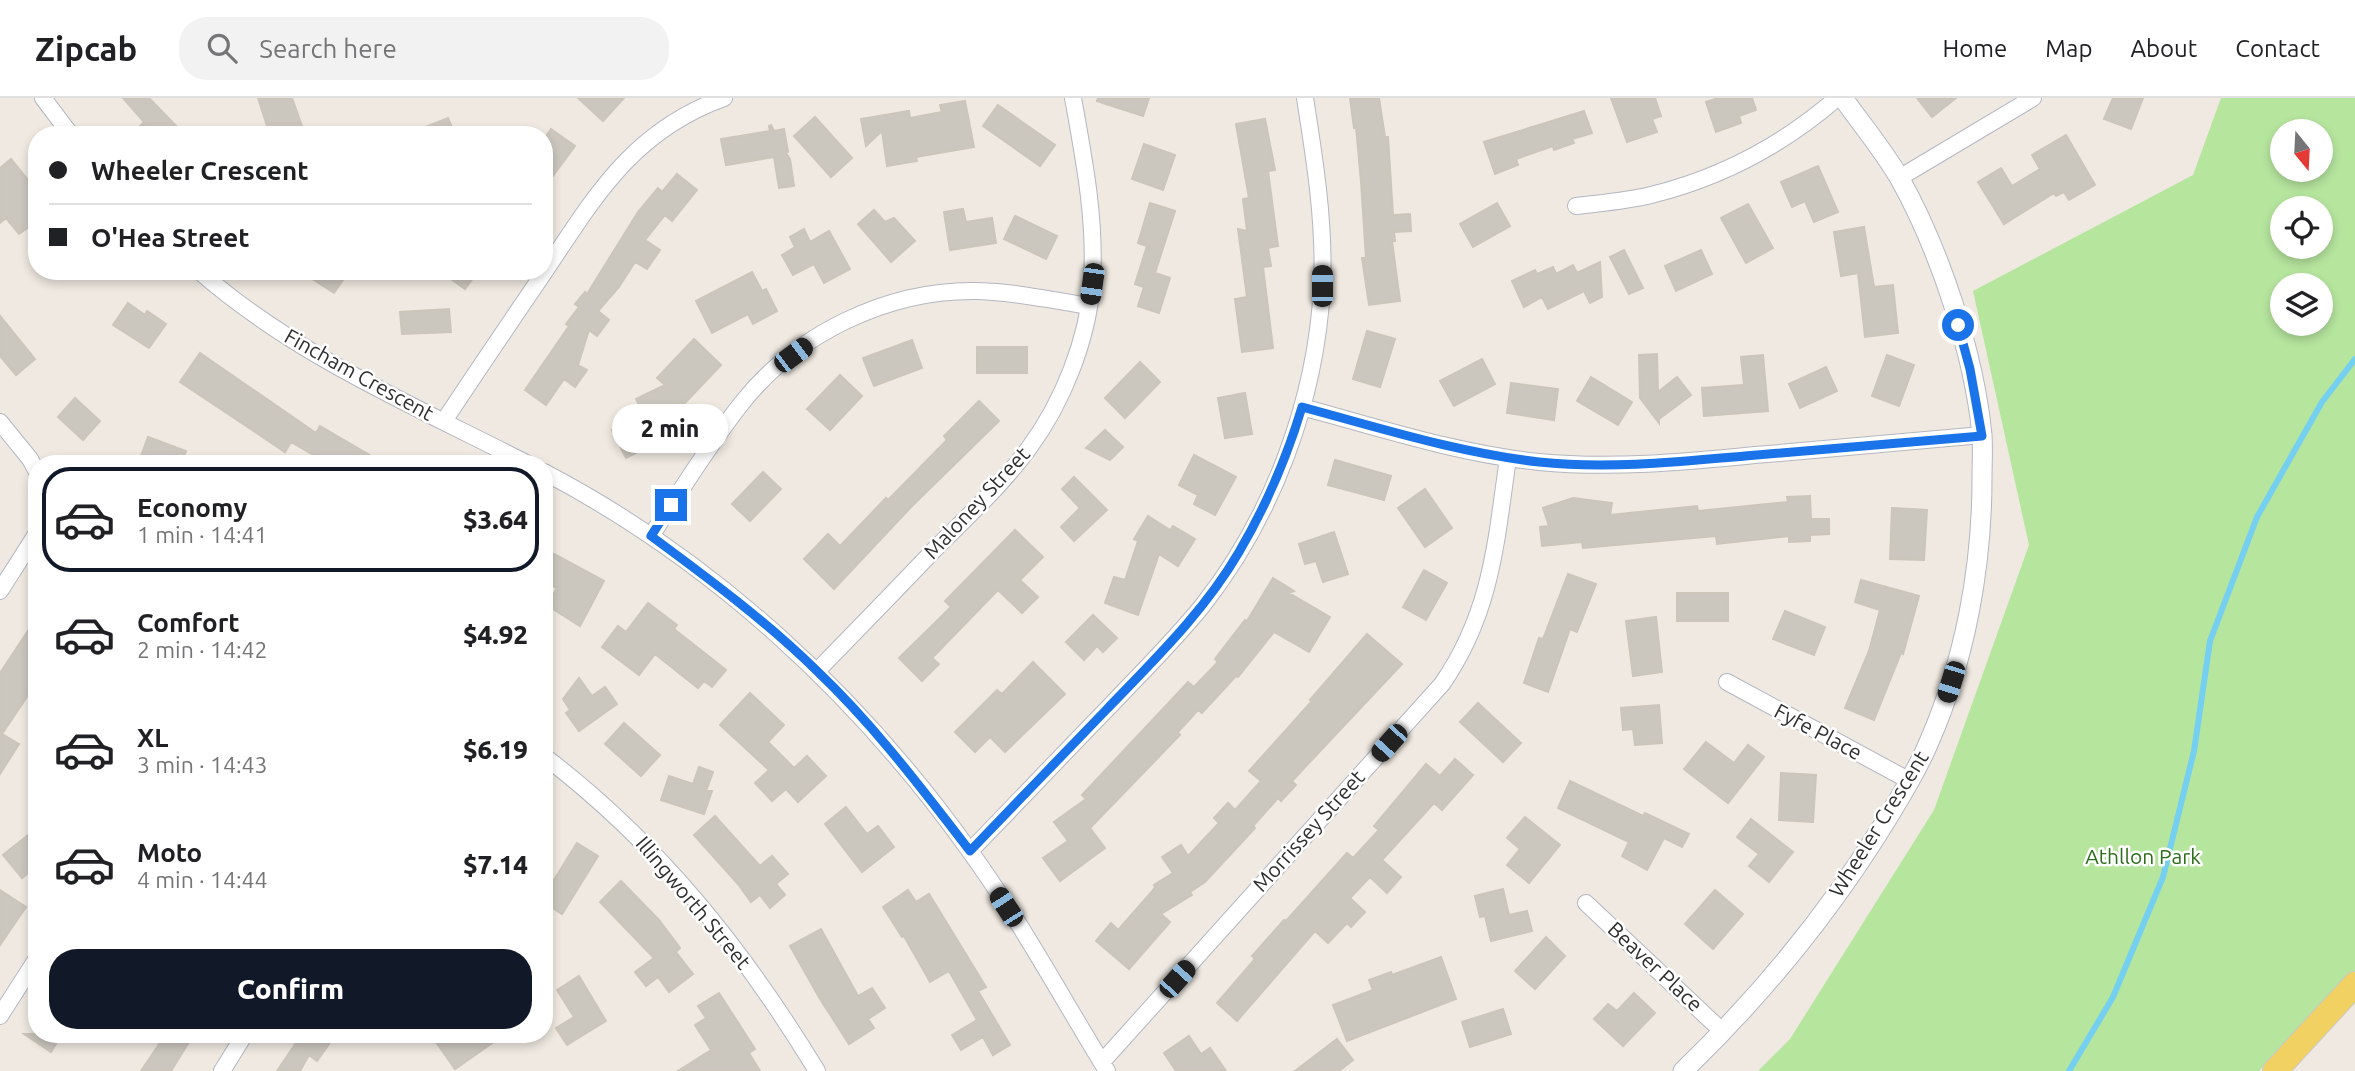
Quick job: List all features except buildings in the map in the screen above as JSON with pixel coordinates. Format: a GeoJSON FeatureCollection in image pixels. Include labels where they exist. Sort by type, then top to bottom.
{"type":"FeatureCollection","features":[{"type":"Feature","properties":{"kind":"main road"},"geometry":{"type":"LineString","coordinates":[[2275,1071],[2355,984]]}},
{"type":"Feature","properties":{"kind":"main road"},"geometry":{"type":"LineString","coordinates":[[2288,1071],[2355,1000]]}},
{"type":"Feature","properties":{"kind":"street"},"geometry":{"type":"LineString","coordinates":[[43,98],[64,126]]}},
{"type":"Feature","properties":{"kind":"street"},"geometry":{"type":"LineString","coordinates":[[553,259],[596,195],[626,159],[660,129],[699,107],[724,98]]}},
{"type":"Feature","properties":{"kind":"street","name":"Maloney Street"},"geometry":{"type":"LineString","coordinates":[[817,671],[1029,449],[1066,382],[1089,306],[1094,238],[1073,98]]}},
{"type":"Feature","properties":{"kind":"street"},"geometry":{"type":"LineString","coordinates":[[970,851],[1163,650],[1203,604],[1238,553],[1268,498],[1293,438],[1302,407],[1320,317],[1322,223],[1305,98]]}},
{"type":"Feature","properties":{"kind":"street"},"geometry":{"type":"LineString","coordinates":[[1576,206],[1653,194],[1724,170],[1782,140],[1837,98]]}},
{"type":"Feature","properties":{"kind":"street","name":"Wheeler Crescent"},"geometry":{"type":"LineString","coordinates":[[1683,1071],[1723,1032],[1812,928],[1866,853],[1910,781],[1945,703],[1964,639],[1979,551],[1982,436],[1970,369],[1952,303],[1928,239],[1899,178],[1843,98]]}},
{"type":"Feature","properties":{"kind":"street"},"geometry":{"type":"LineString","coordinates":[[1899,178],[2034,98]]}},
{"type":"Feature","properties":{"kind":"street","name":"Fincham Crescent"},"geometry":{"type":"LineString","coordinates":[[211,280],[271,327],[339,369],[510,455]]}},
{"type":"Feature","properties":{"kind":"street"},"geometry":{"type":"LineString","coordinates":[[443,421],[538,280]]}},
{"type":"Feature","properties":{"kind":"street"},"geometry":{"type":"LineString","coordinates":[[651,536],[742,403],[777,367],[816,337],[837,325],[881,306],[929,295],[977,291],[1089,306]]}},
{"type":"Feature","properties":{"kind":"street"},"geometry":{"type":"LineString","coordinates":[[1302,407],[1424,440],[1508,458],[1607,465],[1672,463],[1982,436]]}},
{"type":"Feature","properties":{"kind":"street"},"geometry":{"type":"LineString","coordinates":[[0,422],[28,457]]}},
{"type":"Feature","properties":{"kind":"street","name":"Morrissey Street"},"geometry":{"type":"LineString","coordinates":[[1104,1067],[1442,684],[1454,666],[1481,608],[1492,564],[1508,458]]}},
{"type":"Feature","properties":{"kind":"street"},"geometry":{"type":"LineString","coordinates":[[553,480],[651,536],[715,583],[817,671],[897,757],[970,851],[1104,1067]]}},
{"type":"Feature","properties":{"kind":"street"},"geometry":{"type":"LineString","coordinates":[[0,591],[28,547]]}},
{"type":"Feature","properties":{"kind":"street","name":"Fyfe Place"},"geometry":{"type":"LineString","coordinates":[[1727,682],[1910,781]]}},
{"type":"Feature","properties":{"kind":"street","name":"Illingworth Street"},"geometry":{"type":"LineString","coordinates":[[553,764],[629,828],[714,921],[789,1025],[817,1071]]}},
{"type":"Feature","properties":{"kind":"street","name":"Beaver Place"},"geometry":{"type":"LineString","coordinates":[[1586,903],[1723,1032]]}},
{"type":"Feature","properties":{"kind":"street"},"geometry":{"type":"LineString","coordinates":[[0,1016],[28,972]]}},
{"type":"Feature","properties":{"kind":"street"},"geometry":{"type":"LineString","coordinates":[[222,1071],[239,1043]]}},
{"type":"Feature","properties":{"kind":"green space","name":"Athllon Park"},"geometry":{"type":"Polygon","coordinates":[[[2221,98],[2355,98],[2355,973],[2259,1071],[1758,1071],[1790,1039],[1934,810],[2029,545],[1973,291],[2193,175],[2221,98]]]}},
{"type":"Feature","properties":{"kind":"waterway"},"geometry":{"type":"LineString","coordinates":[[2069,1071],[2113,997],[2163,877],[2194,751],[2210,641],[2257,517],[2322,402],[2355,359]]}},
{"type":"Feature","properties":{"kind":"route"},"geometry":{"type":"LineString","coordinates":[[671,505],[651,536],[715,583],[817,671],[897,757],[970,851],[1163,650],[1203,604],[1238,553],[1268,498],[1293,438],[1302,407],[1424,440],[1508,458],[1607,465],[1672,463],[1982,436],[1970,369],[1958,325]]}}]}
